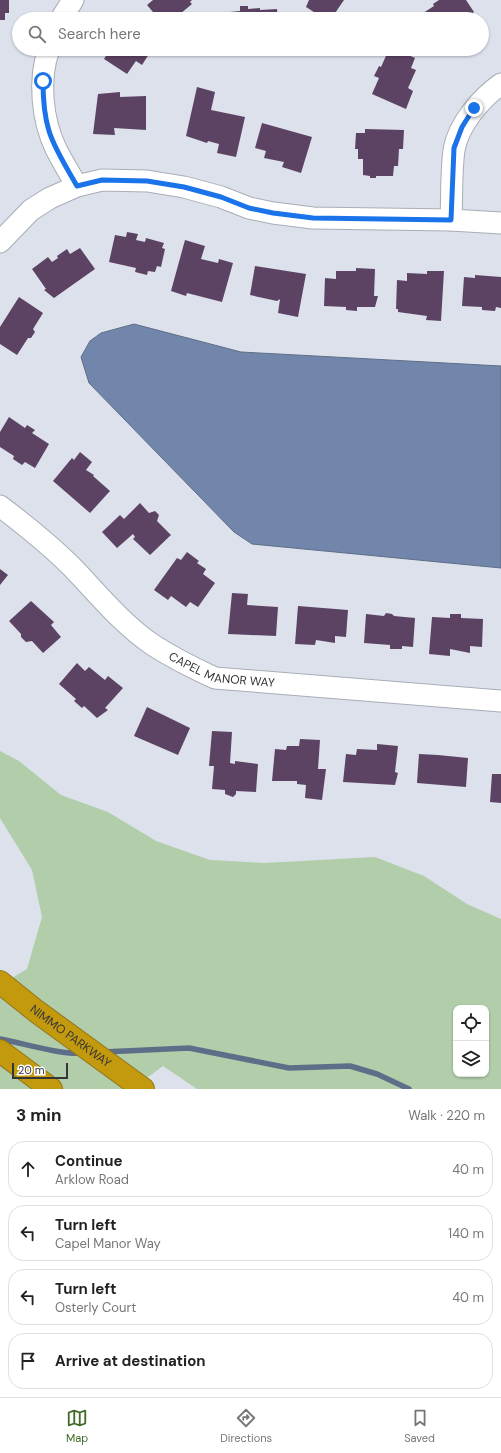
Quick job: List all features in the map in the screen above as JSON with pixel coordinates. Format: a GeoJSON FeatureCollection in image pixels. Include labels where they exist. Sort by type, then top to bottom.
{"type":"FeatureCollection","features":[{"type":"Feature","properties":{"kind":"highway","name":"NIMMO PARKWAY"},"geometry":{"type":"LineString","coordinates":[[0,982],[36,1011],[143,1089]]}},
{"type":"Feature","properties":{"kind":"highway"},"geometry":{"type":"LineString","coordinates":[[0,1051],[48,1087]]}},
{"type":"Feature","properties":{"kind":"street"},"geometry":{"type":"LineString","coordinates":[[65,12],[73,0]]}},
{"type":"Feature","properties":{"kind":"street"},"geometry":{"type":"LineString","coordinates":[[48,56],[43,81],[43,101],[48,130],[55,148],[77,186]]}},
{"type":"Feature","properties":{"kind":"street"},"geometry":{"type":"LineString","coordinates":[[451,220],[454,148],[462,127],[474,108],[490,91],[501,84]]}},
{"type":"Feature","properties":{"kind":"street"},"geometry":{"type":"LineString","coordinates":[[0,242],[31,210],[50,198],[77,186],[102,180],[147,181],[184,187],[221,197],[249,208],[273,213],[313,218],[451,220],[501,223]]}},
{"type":"Feature","properties":{"kind":"street","name":"CAPEL MANOR WAY"},"geometry":{"type":"LineString","coordinates":[[0,506],[26,526],[71,566],[125,623],[153,645],[183,663],[215,678],[501,701]]}},
{"type":"Feature","properties":{"kind":"green space"},"geometry":{"type":"Polygon","coordinates":[[[0,751],[19,761],[61,795],[108,812],[156,841],[210,860],[264,863],[375,857],[424,876],[467,904],[501,919],[501,1089],[197,1089],[163,1066],[132,1089],[0,1089],[0,985],[27,969],[42,917],[32,870],[0,818],[0,751]]]}},
{"type":"Feature","properties":{"kind":"water"},"geometry":{"type":"Polygon","coordinates":[[[134,324],[241,352],[501,366],[501,568],[252,544],[234,532],[89,383],[81,357],[90,341],[101,333],[134,324]]]}},
{"type":"Feature","properties":{"kind":"building"},"geometry":{"type":"Polygon","coordinates":[[[0,0],[9,0],[9,13],[5,13],[5,20],[0,20],[0,0]]]}},
{"type":"Feature","properties":{"kind":"building"},"geometry":{"type":"Polygon","coordinates":[[[153,0],[192,0],[190,2],[192,4],[182,12],[153,12],[147,5],[153,0]]]}},
{"type":"Feature","properties":{"kind":"building"},"geometry":{"type":"Polygon","coordinates":[[[309,0],[344,0],[336,12],[314,12],[306,7],[309,0]]]}},
{"type":"Feature","properties":{"kind":"building"},"geometry":{"type":"Polygon","coordinates":[[[439,0],[466,0],[474,12],[425,12],[434,6],[433,4],[439,0]]]}},
{"type":"Feature","properties":{"kind":"building"},"geometry":{"type":"Polygon","coordinates":[[[240,6],[248,6],[248,9],[277,9],[277,12],[230,12],[240,11],[240,6]]]}},
{"type":"Feature","properties":{"kind":"building"},"geometry":{"type":"Polygon","coordinates":[[[106,56],[148,56],[142,65],[136,61],[127,74],[104,59],[106,56]]]}},
{"type":"Feature","properties":{"kind":"building"},"geometry":{"type":"Polygon","coordinates":[[[386,56],[411,56],[415,58],[411,68],[416,70],[408,88],[413,91],[406,109],[372,94],[379,78],[374,76],[379,66],[381,67],[386,56]]]}},
{"type":"Feature","properties":{"kind":"building"},"geometry":{"type":"Polygon","coordinates":[[[197,87],[215,92],[211,110],[245,117],[236,157],[217,153],[219,144],[208,141],[207,143],[186,136],[197,87]]]}},
{"type":"Feature","properties":{"kind":"building"},"geometry":{"type":"Polygon","coordinates":[[[120,92],[120,97],[146,96],[146,130],[114,128],[115,135],[93,134],[98,94],[120,92]]]}},
{"type":"Feature","properties":{"kind":"building"},"geometry":{"type":"Polygon","coordinates":[[[262,123],[312,137],[301,173],[282,167],[284,162],[264,158],[266,151],[255,148],[262,123]]]}},
{"type":"Feature","properties":{"kind":"building"},"geometry":{"type":"Polygon","coordinates":[[[365,129],[404,130],[403,149],[399,149],[398,166],[394,166],[393,176],[376,176],[376,178],[370,178],[370,176],[363,175],[363,159],[358,159],[358,149],[355,149],[356,133],[365,133],[365,129]]]}},
{"type":"Feature","properties":{"kind":"building"},"geometry":{"type":"Polygon","coordinates":[[[127,232],[138,234],[136,240],[145,242],[146,238],[164,243],[162,248],[165,249],[161,267],[157,266],[155,272],[148,271],[147,275],[135,272],[136,268],[109,262],[115,235],[126,237],[127,232]]]}},
{"type":"Feature","properties":{"kind":"building"},"geometry":{"type":"Polygon","coordinates":[[[185,240],[205,246],[201,259],[218,263],[219,259],[233,263],[222,302],[187,293],[186,296],[171,291],[185,240]]]}},
{"type":"Feature","properties":{"kind":"building"},"geometry":{"type":"Polygon","coordinates":[[[80,248],[95,269],[54,298],[44,290],[46,289],[32,269],[48,257],[52,262],[58,258],[57,256],[67,249],[70,254],[80,248]]]}},
{"type":"Feature","properties":{"kind":"building"},"geometry":{"type":"Polygon","coordinates":[[[255,266],[306,274],[298,317],[278,313],[280,299],[277,301],[250,295],[255,266]]]}},
{"type":"Feature","properties":{"kind":"building"},"geometry":{"type":"Polygon","coordinates":[[[356,268],[375,269],[374,296],[378,296],[375,307],[357,307],[357,311],[346,310],[346,307],[324,306],[325,278],[336,279],[336,271],[356,271],[356,268]]]}},
{"type":"Feature","properties":{"kind":"building"},"geometry":{"type":"Polygon","coordinates":[[[427,271],[444,271],[441,321],[426,320],[427,316],[398,312],[398,309],[396,309],[397,280],[407,281],[407,273],[427,274],[427,271]]]}},
{"type":"Feature","properties":{"kind":"building"},"geometry":{"type":"Polygon","coordinates":[[[475,275],[501,277],[501,308],[496,307],[495,311],[482,310],[482,307],[462,306],[464,277],[475,278],[475,275]]]}},
{"type":"Feature","properties":{"kind":"building"},"geometry":{"type":"Polygon","coordinates":[[[19,297],[43,313],[33,329],[35,332],[31,338],[28,338],[17,355],[0,344],[0,327],[19,297]]]}},
{"type":"Feature","properties":{"kind":"building"},"geometry":{"type":"Polygon","coordinates":[[[9,417],[25,428],[27,425],[35,430],[32,433],[49,444],[35,468],[25,462],[22,465],[13,459],[14,456],[0,447],[0,432],[9,417]]]}},
{"type":"Feature","properties":{"kind":"building"},"geometry":{"type":"Polygon","coordinates":[[[80,452],[92,462],[86,470],[94,475],[93,476],[110,491],[90,513],[53,481],[72,458],[74,460],[80,452]]]}},
{"type":"Feature","properties":{"kind":"building"},"geometry":{"type":"Polygon","coordinates":[[[140,503],[149,513],[155,511],[159,515],[157,521],[171,535],[150,555],[133,539],[135,537],[133,534],[117,548],[102,532],[120,515],[124,519],[140,503]]]}},
{"type":"Feature","properties":{"kind":"building"},"geometry":{"type":"Polygon","coordinates":[[[187,552],[199,561],[197,563],[206,569],[203,574],[215,583],[198,607],[190,602],[186,607],[171,596],[168,600],[154,590],[177,558],[181,560],[187,552]]]}},
{"type":"Feature","properties":{"kind":"building"},"geometry":{"type":"Polygon","coordinates":[[[0,569],[8,575],[0,585],[0,569]]]}},
{"type":"Feature","properties":{"kind":"building"},"geometry":{"type":"Polygon","coordinates":[[[232,593],[248,594],[247,605],[278,607],[276,636],[228,634],[232,593]]]}},
{"type":"Feature","properties":{"kind":"building"},"geometry":{"type":"Polygon","coordinates":[[[31,601],[54,622],[51,625],[61,637],[43,653],[32,641],[26,642],[9,621],[31,601]]]}},
{"type":"Feature","properties":{"kind":"building"},"geometry":{"type":"Polygon","coordinates":[[[298,606],[348,610],[346,637],[335,636],[335,643],[316,640],[315,645],[295,644],[298,606]]]}},
{"type":"Feature","properties":{"kind":"building"},"geometry":{"type":"Polygon","coordinates":[[[386,613],[394,616],[415,618],[413,647],[402,646],[402,649],[390,649],[390,645],[364,643],[366,614],[384,616],[386,613]]]}},
{"type":"Feature","properties":{"kind":"building"},"geometry":{"type":"Polygon","coordinates":[[[450,614],[461,614],[461,618],[483,619],[482,647],[470,646],[470,653],[450,649],[450,656],[429,654],[432,617],[450,618],[450,614]]]}},
{"type":"Feature","properties":{"kind":"building"},"geometry":{"type":"Polygon","coordinates":[[[77,663],[85,671],[89,667],[105,680],[108,676],[123,688],[105,708],[108,710],[97,718],[84,706],[82,708],[74,701],[76,699],[59,684],[77,663]]]}},
{"type":"Feature","properties":{"kind":"building"},"geometry":{"type":"Polygon","coordinates":[[[147,707],[190,728],[178,755],[134,736],[147,707]]]}},
{"type":"Feature","properties":{"kind":"building"},"geometry":{"type":"Polygon","coordinates":[[[212,731],[232,732],[230,763],[235,764],[235,761],[258,764],[256,792],[236,791],[236,794],[233,797],[225,794],[225,790],[212,789],[214,766],[209,766],[212,731]]]}},
{"type":"Feature","properties":{"kind":"building"},"geometry":{"type":"Polygon","coordinates":[[[300,739],[320,740],[318,769],[326,769],[322,800],[305,798],[306,785],[297,784],[297,781],[272,781],[275,749],[286,750],[287,746],[299,746],[300,739]]]}},
{"type":"Feature","properties":{"kind":"building"},"geometry":{"type":"Polygon","coordinates":[[[377,744],[398,746],[395,772],[398,773],[395,785],[343,782],[346,754],[356,755],[357,749],[377,750],[377,744]]]}},
{"type":"Feature","properties":{"kind":"building"},"geometry":{"type":"Polygon","coordinates":[[[419,754],[468,758],[466,787],[417,783],[419,754]]]}},
{"type":"Feature","properties":{"kind":"building"},"geometry":{"type":"Polygon","coordinates":[[[492,774],[501,774],[501,803],[490,802],[492,774]]]}},
{"type":"Feature","properties":{"kind":"waterway"},"geometry":{"type":"LineString","coordinates":[[0,1039],[52,1051],[82,1053]]}},
{"type":"Feature","properties":{"kind":"waterway"},"geometry":{"type":"LineString","coordinates":[[103,1052],[189,1048],[289,1068],[350,1066],[377,1074],[409,1089]]}},
{"type":"Feature","properties":{"kind":"route"},"geometry":{"type":"LineString","coordinates":[[43,81],[43,101],[48,130],[55,148],[77,186],[102,180],[147,181],[184,187],[221,197],[249,208],[273,213],[313,218],[451,220],[454,148],[462,127],[474,108]]}}]}
